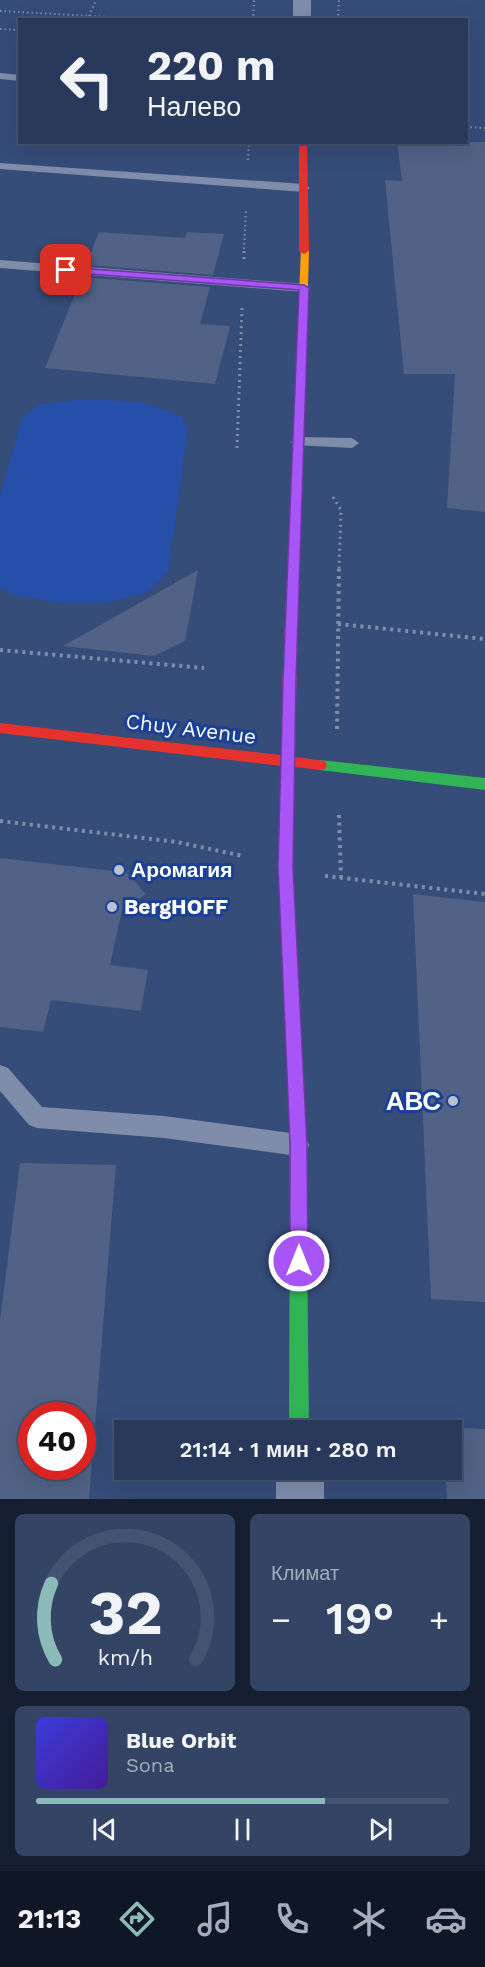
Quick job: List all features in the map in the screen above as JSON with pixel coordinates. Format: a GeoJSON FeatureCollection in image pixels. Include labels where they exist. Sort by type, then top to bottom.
{"type":"FeatureCollection","features":[{"type":"Feature","properties":{"kind":"street"},"geometry":{"type":"LineString","coordinates":[[302,0],[302,18]]}},
{"type":"Feature","properties":{"kind":"street"},"geometry":{"type":"LineString","coordinates":[[299,1420],[298,1144],[286,867],[287,761],[304,288],[303,144]]}},
{"type":"Feature","properties":{"kind":"street","name":"Chuy Avenue"},"geometry":{"type":"LineString","coordinates":[[0,728],[485,784]]}},
{"type":"Feature","properties":{"kind":"street"},"geometry":{"type":"LineString","coordinates":[[300,1480],[300,1499]]}},
{"type":"Feature","properties":{"kind":"lane"},"geometry":{"type":"LineString","coordinates":[[0,76],[18,78]]}},
{"type":"Feature","properties":{"kind":"lane"},"geometry":{"type":"LineString","coordinates":[[0,166],[304,188]]}},
{"type":"Feature","properties":{"kind":"lane"},"geometry":{"type":"LineString","coordinates":[[0,264],[304,288]]}},
{"type":"Feature","properties":{"kind":"lane"},"geometry":{"type":"LineString","coordinates":[[298,442],[352,443]]}},
{"type":"Feature","properties":{"kind":"lane"},"geometry":{"type":"LineString","coordinates":[[0,1075],[37,1117],[164,1127],[298,1144]]}},
{"type":"Feature","properties":{"kind":"path"},"geometry":{"type":"LineString","coordinates":[[89,16],[96,0]]}},
{"type":"Feature","properties":{"kind":"path"},"geometry":{"type":"LineString","coordinates":[[254,0],[254,18]]}},
{"type":"Feature","properties":{"kind":"path"},"geometry":{"type":"LineString","coordinates":[[338,18],[339,0]]}},
{"type":"Feature","properties":{"kind":"path"},"geometry":{"type":"LineString","coordinates":[[0,11],[126,18]]}},
{"type":"Feature","properties":{"kind":"path"},"geometry":{"type":"LineString","coordinates":[[0,29],[18,30]]}},
{"type":"Feature","properties":{"kind":"path"},"geometry":{"type":"LineString","coordinates":[[468,127],[485,128]]}},
{"type":"Feature","properties":{"kind":"path"},"geometry":{"type":"LineString","coordinates":[[338,624],[485,639]]}},
{"type":"Feature","properties":{"kind":"path"},"geometry":{"type":"LineString","coordinates":[[0,650],[204,668]]}},
{"type":"Feature","properties":{"kind":"path"},"geometry":{"type":"LineString","coordinates":[[339,815],[341,878]]}},
{"type":"Feature","properties":{"kind":"path"},"geometry":{"type":"LineString","coordinates":[[0,821],[177,842],[243,856]]}},
{"type":"Feature","properties":{"kind":"path"},"geometry":{"type":"LineString","coordinates":[[324,876],[485,894]]}},
{"type":"Feature","properties":{"kind":"shaded area"},"geometry":{"type":"Polygon","coordinates":[[[87,399],[142,402],[181,416],[188,429],[168,572],[148,592],[107,603],[62,603],[14,595],[0,588],[0,495],[22,418],[40,404],[87,399]]]}},
{"type":"Feature","properties":{"kind":"building"},"geometry":{"type":"Polygon","coordinates":[[[485,142],[485,512],[447,508],[455,374],[404,374],[385,180],[402,181],[397,144],[485,142]]]}},
{"type":"Feature","properties":{"kind":"building"},"geometry":{"type":"Polygon","coordinates":[[[99,232],[185,238],[187,232],[224,234],[213,275],[86,265],[99,232]]]}},
{"type":"Feature","properties":{"kind":"building"},"geometry":{"type":"Polygon","coordinates":[[[82,277],[210,287],[200,324],[230,326],[215,384],[45,368],[82,277]]]}},
{"type":"Feature","properties":{"kind":"building"},"geometry":{"type":"Polygon","coordinates":[[[198,570],[185,641],[154,656],[63,646],[198,570]]]}},
{"type":"Feature","properties":{"kind":"building"},"geometry":{"type":"Polygon","coordinates":[[[0,858],[114,871],[121,866],[146,894],[122,910],[110,965],[148,970],[141,1011],[51,1000],[43,1032],[0,1027],[0,858]]]}},
{"type":"Feature","properties":{"kind":"building","name":"АВС"},"geometry":{"type":"Polygon","coordinates":[[[413,894],[485,902],[485,1302],[431,1299],[413,894]]]}},
{"type":"Feature","properties":{"kind":"building"},"geometry":{"type":"Polygon","coordinates":[[[20,1163],[116,1165],[96,1412],[96,1402],[18,1402],[18,1480],[91,1480],[89,1499],[0,1499],[0,1321],[20,1163]]]}},
{"type":"Feature","properties":{"kind":"building"},"geometry":{"type":"Polygon","coordinates":[[[462,1428],[485,1429],[485,1499],[447,1499],[446,1480],[462,1480],[462,1428]]]}},
{"type":"Feature","properties":{"kind":"traffic: fast"},"geometry":{"type":"LineString","coordinates":[[320,765],[485,784]]}},
{"type":"Feature","properties":{"kind":"traffic: fast"},"geometry":{"type":"LineString","coordinates":[[292,995],[298,1145],[299,1420]]}},
{"type":"Feature","properties":{"kind":"traffic: slow"},"geometry":{"type":"LineString","coordinates":[[289,693],[304,251]]}},
{"type":"Feature","properties":{"kind":"traffic: jam"},"geometry":{"type":"LineString","coordinates":[[303,144],[304,251]]}},
{"type":"Feature","properties":{"kind":"traffic: jam"},"geometry":{"type":"LineString","coordinates":[[289,693],[286,867],[292,995]]}},
{"type":"Feature","properties":{"kind":"traffic: jam"},"geometry":{"type":"LineString","coordinates":[[0,728],[320,765]]}},
{"type":"Feature","properties":{"kind":"place","name":"Аромагия"},"geometry":{"type":"Point","coordinates":[119,870]}},
{"type":"Feature","properties":{"kind":"place","name":"BergHOFF"},"geometry":{"type":"Point","coordinates":[112,907]}},
{"type":"Feature","properties":{"kind":"place","name":"АВС"},"geometry":{"type":"Point","coordinates":[453,1101]}},
{"type":"Feature","properties":{"kind":"route"},"geometry":{"type":"LineString","coordinates":[[66,270],[304,288],[289,680],[286,867],[298,1144],[299,1261]]}}]}
